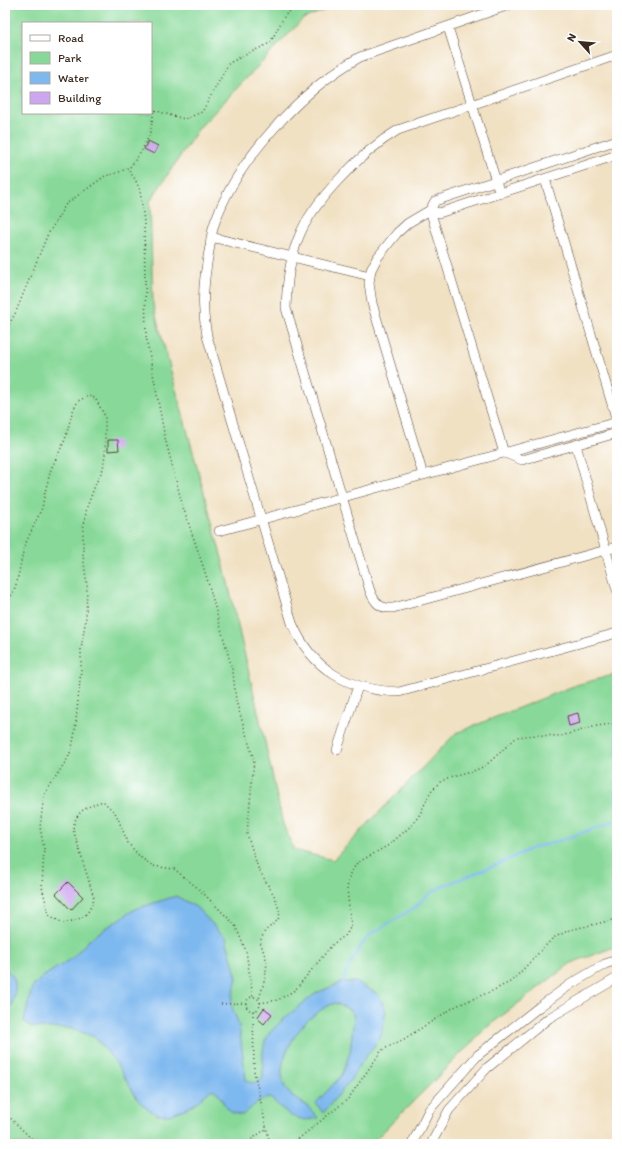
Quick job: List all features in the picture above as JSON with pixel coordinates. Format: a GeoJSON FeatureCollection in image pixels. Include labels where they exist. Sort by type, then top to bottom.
{"type":"FeatureCollection","features":[{"type":"Feature","properties":{"kind":"street"},"geometry":{"type":"LineString","coordinates":[[509,5],[360,57],[318,86],[275,127],[238,174],[224,198],[214,224],[204,282],[203,311],[207,336],[292,623],[299,639],[326,670],[358,686],[384,692],[398,692],[617,633]]}},
{"type":"Feature","properties":{"kind":"street"},"geometry":{"type":"LineString","coordinates":[[448,27],[500,194]]}},
{"type":"Feature","properties":{"kind":"street"},"geometry":{"type":"LineString","coordinates":[[617,55],[398,130],[374,147],[325,196],[309,218],[298,238],[292,257],[287,286],[286,308],[370,591],[378,604],[385,608],[393,608],[617,547]]}},
{"type":"Feature","properties":{"kind":"street"},"geometry":{"type":"LineString","coordinates":[[423,475],[372,303],[369,283],[371,270],[377,258],[397,233],[408,223],[430,210],[435,201],[617,140]]}},
{"type":"Feature","properties":{"kind":"street"},"geometry":{"type":"LineString","coordinates":[[430,210],[439,214],[617,155]]}},
{"type":"Feature","properties":{"kind":"street"},"geometry":{"type":"LineString","coordinates":[[219,531],[617,422],[545,179]]}},
{"type":"Feature","properties":{"kind":"street"},"geometry":{"type":"LineString","coordinates":[[430,210],[504,452],[522,460],[617,433]]}},
{"type":"Feature","properties":{"kind":"street"},"geometry":{"type":"LineString","coordinates":[[211,237],[370,276]]}},
{"type":"Feature","properties":{"kind":"street"},"geometry":{"type":"LineString","coordinates":[[576,445],[617,590]]}},
{"type":"Feature","properties":{"kind":"street"},"geometry":{"type":"LineString","coordinates":[[337,750],[358,686]]}},
{"type":"Feature","properties":{"kind":"street"},"geometry":{"type":"LineString","coordinates":[[412,1144],[429,1110],[478,1055],[571,984],[605,964],[617,960]]}},
{"type":"Feature","properties":{"kind":"street"},"geometry":{"type":"LineString","coordinates":[[431,1144],[449,1110],[487,1068],[549,1018],[617,978]]}},
{"type":"Feature","properties":{"kind":"path"},"geometry":{"type":"LineString","coordinates":[[5,331],[15,314],[47,236],[66,204],[105,176],[117,174],[130,167],[141,152],[150,134],[154,110],[186,119],[202,112],[229,63],[270,43],[286,15],[298,5]]}},
{"type":"Feature","properties":{"kind":"path"},"geometry":{"type":"LineString","coordinates":[[128,168],[140,190],[144,222],[146,336],[165,438],[183,507],[206,575],[233,672],[236,701],[254,760],[247,834],[258,868],[275,897],[280,913],[278,920],[265,931],[260,941],[267,962],[265,979],[259,999],[260,1003],[258,1009],[253,1011],[248,1010],[246,1003]]}},
{"type":"Feature","properties":{"kind":"path"},"geometry":{"type":"LineString","coordinates":[[5,601],[12,595],[17,582],[24,547],[42,508],[51,469],[65,440],[72,413],[78,401],[88,396],[95,398],[105,416],[105,454],[103,469],[87,507],[83,529],[83,555],[87,586],[86,617],[81,650],[81,670],[75,731],[72,748],[68,758],[44,795],[40,827],[44,849],[42,887],[49,915],[63,923],[81,919],[90,910],[94,898],[73,829],[74,819],[86,807],[103,801],[116,814],[128,843],[140,857],[153,866],[174,869],[199,889],[235,925],[246,951],[253,997]]}},
{"type":"Feature","properties":{"kind":"path"},"geometry":{"type":"LineString","coordinates":[[260,1003],[278,1000],[295,990],[333,944],[346,935],[351,926],[347,888],[350,874],[357,863],[388,845],[412,825],[420,814],[431,791],[440,782],[485,766],[517,737],[536,735],[561,736],[596,726],[617,723]]}},
{"type":"Feature","properties":{"kind":"path"},"geometry":{"type":"LineString","coordinates":[[292,1144],[348,1099],[382,1050],[404,1040],[456,1006],[492,992],[512,981],[553,938],[570,930],[617,919]]}},
{"type":"Feature","properties":{"kind":"path"},"geometry":{"type":"LineString","coordinates":[[246,1003],[248,999],[253,997],[259,999]]}},
{"type":"Feature","properties":{"kind":"path"},"geometry":{"type":"LineString","coordinates":[[222,1004],[246,1003]]}},
{"type":"Feature","properties":{"kind":"path"},"geometry":{"type":"LineString","coordinates":[[253,1011],[255,1077],[270,1144]]}},
{"type":"Feature","properties":{"kind":"path"},"geometry":{"type":"LineString","coordinates":[[5,1113],[37,1144]]}},
{"type":"Feature","properties":{"kind":"path"},"geometry":{"type":"LineString","coordinates":[[245,1144],[266,1129]]}},
{"type":"Feature","properties":{"kind":"green space"},"geometry":{"type":"Polygon","coordinates":[[[5,5],[338,5],[303,19],[199,128],[150,201],[153,305],[224,566],[283,824],[294,850],[333,860],[456,733],[576,685],[617,674],[617,946],[571,963],[486,1028],[372,1143],[373,1144],[5,1144],[5,5]]]}},
{"type":"Feature","properties":{"kind":"water"},"geometry":{"type":"Polygon","coordinates":[[[176,896],[196,907],[226,938],[237,978],[231,1004],[239,1025],[246,1080],[251,1083],[259,1082],[263,1078],[263,1052],[265,1041],[270,1032],[287,1016],[316,993],[343,982],[356,982],[378,994],[386,1010],[381,1037],[361,1063],[349,1082],[323,1113],[316,1103],[342,1075],[350,1052],[354,1016],[349,1009],[335,1003],[328,1006],[307,1021],[296,1034],[291,1043],[283,1061],[282,1079],[287,1091],[308,1107],[318,1118],[305,1120],[291,1116],[270,1098],[259,1102],[243,1115],[235,1114],[230,1112],[217,1092],[212,1089],[192,1106],[170,1115],[158,1115],[146,1108],[138,1100],[116,1063],[95,1037],[70,1028],[31,1027],[24,1021],[32,987],[44,976],[72,958],[91,938],[135,909],[176,896]]]}},
{"type":"Feature","properties":{"kind":"water"},"geometry":{"type":"Polygon","coordinates":[[[5,969],[13,977],[15,986],[12,1005],[5,1008],[5,969]]]}},
{"type":"Feature","properties":{"kind":"building"},"geometry":{"type":"Polygon","coordinates":[[[148,141],[158,146],[154,154],[144,149],[148,141]]]}},
{"type":"Feature","properties":{"kind":"building"},"geometry":{"type":"Polygon","coordinates":[[[108,440],[118,440],[119,450],[108,451],[108,440]]]}},
{"type":"Feature","properties":{"kind":"building"},"geometry":{"type":"Polygon","coordinates":[[[578,713],[580,723],[569,726],[567,716],[578,713]]]}},
{"type":"Feature","properties":{"kind":"building"},"geometry":{"type":"Polygon","coordinates":[[[68,882],[83,897],[71,910],[56,894],[68,882]]]}},
{"type":"Feature","properties":{"kind":"building"},"geometry":{"type":"Polygon","coordinates":[[[264,1008],[272,1014],[264,1024],[257,1018],[264,1008]]]}},
{"type":"Feature","properties":{"kind":"waterway"},"geometry":{"type":"LineString","coordinates":[[343,982],[348,968],[360,947],[371,934],[414,908],[430,893],[445,885],[501,863],[530,849],[565,839],[617,820]]}}]}
